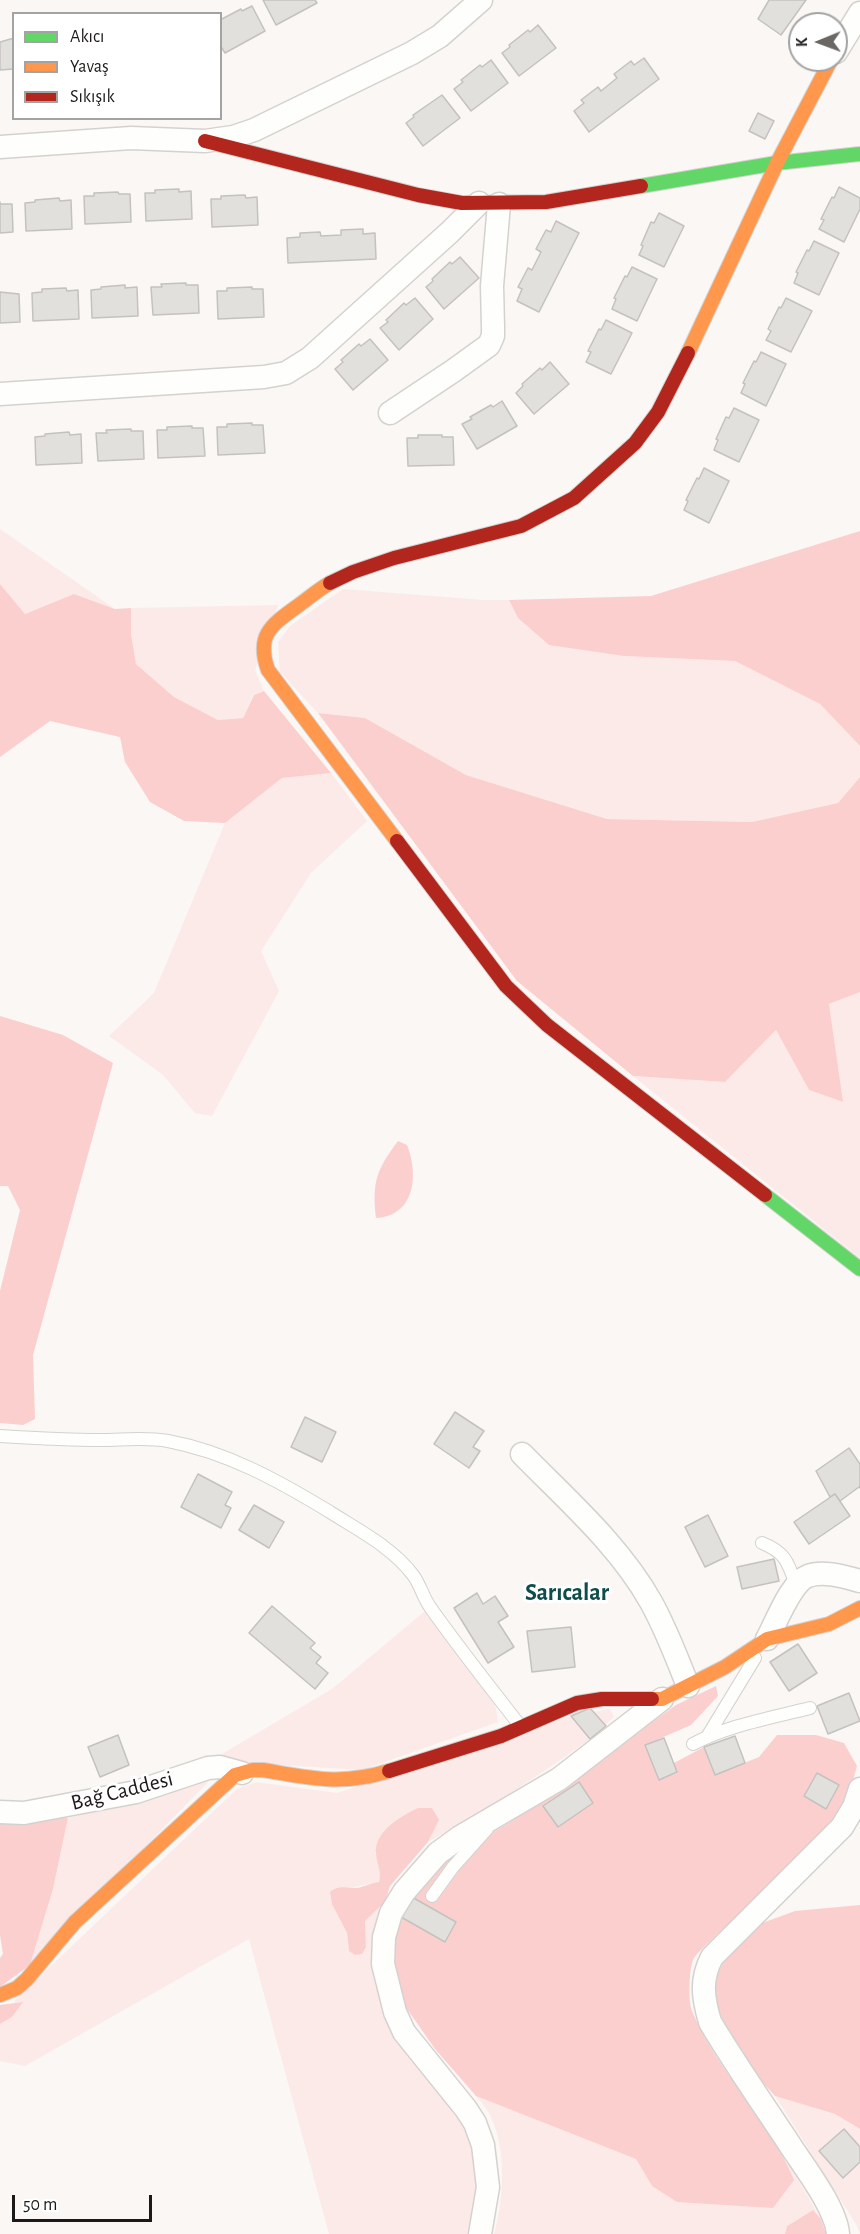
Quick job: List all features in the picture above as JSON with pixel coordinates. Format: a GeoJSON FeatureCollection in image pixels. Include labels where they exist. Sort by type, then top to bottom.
{"type":"FeatureCollection","features":[{"type":"Feature","properties":{"kind":"street"},"geometry":{"type":"LineString","coordinates":[[205,141],[254,130],[369,76],[440,36],[482,0]]}},
{"type":"Feature","properties":{"kind":"street"},"geometry":{"type":"LineString","coordinates":[[848,32],[860,13]]}},
{"type":"Feature","properties":{"kind":"street"},"geometry":{"type":"LineString","coordinates":[[825,72],[777,164],[679,373],[658,412],[635,443],[574,498],[521,526],[500,533],[410,553],[327,584],[272,625],[266,636],[264,659],[268,670],[506,986],[547,1025],[860,1269]]}},
{"type":"Feature","properties":{"kind":"street"},"geometry":{"type":"LineString","coordinates":[[0,147],[131,138],[205,141],[418,195],[445,200],[489,203],[546,202],[777,164],[860,154]]}},
{"type":"Feature","properties":{"kind":"street"},"geometry":{"type":"LineString","coordinates":[[0,394],[264,377],[286,373],[310,358],[450,232],[489,203]]}},
{"type":"Feature","properties":{"kind":"street"},"geometry":{"type":"LineString","coordinates":[[390,413],[489,345],[493,336],[493,327],[489,203]]}},
{"type":"Feature","properties":{"kind":"street"},"geometry":{"type":"LineString","coordinates":[[522,1454],[622,1560],[651,1601],[669,1637],[688,1686]]}},
{"type":"Feature","properties":{"kind":"street"},"geometry":{"type":"LineString","coordinates":[[767,1639],[800,1580],[813,1575],[860,1581]]}},
{"type":"Feature","properties":{"kind":"street"},"geometry":{"type":"LineString","coordinates":[[480,2234],[488,2187],[483,2145],[475,2123],[466,2109],[404,2032],[399,2022],[388,1989],[383,1964],[384,1937],[391,1913],[404,1892],[438,1853],[460,1837],[559,1779],[662,1700],[725,1667],[767,1639],[829,1624],[860,1608]]}},
{"type":"Feature","properties":{"kind":"street"},"geometry":{"type":"LineString","coordinates":[[0,1995],[17,1988],[27,1979],[75,1922],[228,1781],[242,1773],[253,1770],[274,1771],[328,1781],[367,1778],[521,1728],[589,1700],[662,1700]]}},
{"type":"Feature","properties":{"kind":"street","name":"Bağ Caddesi"},"geometry":{"type":"LineString","coordinates":[[0,1812],[24,1813],[136,1792],[208,1768],[220,1767],[242,1773]]}},
{"type":"Feature","properties":{"kind":"street"},"geometry":{"type":"LineString","coordinates":[[838,2234],[830,2210],[811,2177],[710,2022],[704,2003],[702,1984],[712,1957],[842,1827],[854,1807],[860,1790]]}},
{"type":"Feature","properties":{"kind":"lane"},"geometry":{"type":"LineString","coordinates":[[0,1436],[100,1440],[138,1438],[167,1441],[232,1460],[279,1481],[368,1536],[414,1575],[428,1604],[521,1728]]}},
{"type":"Feature","properties":{"kind":"lane"},"geometry":{"type":"LineString","coordinates":[[762,1543],[775,1548],[783,1555],[796,1585]]}},
{"type":"Feature","properties":{"kind":"lane"},"geometry":{"type":"LineString","coordinates":[[707,1737],[767,1639]]}},
{"type":"Feature","properties":{"kind":"lane"},"geometry":{"type":"LineString","coordinates":[[693,1744],[707,1737],[810,1708]]}},
{"type":"Feature","properties":{"kind":"lane"},"geometry":{"type":"LineString","coordinates":[[432,1896],[453,1867],[500,1815]]}},
{"type":"Feature","properties":{"kind":"shaded area"},"geometry":{"type":"Polygon","coordinates":[[[0,529],[115,609],[74,594],[25,614],[0,584],[0,529]]]}},
{"type":"Feature","properties":{"kind":"shaded area"},"geometry":{"type":"Polygon","coordinates":[[[860,531],[860,746],[820,704],[735,661],[624,656],[549,645],[518,618],[509,600],[651,596],[860,531]]]}},
{"type":"Feature","properties":{"kind":"shaded area"},"geometry":{"type":"Polygon","coordinates":[[[0,584],[25,614],[74,594],[115,609],[131,608],[131,634],[136,664],[174,697],[218,720],[243,718],[254,695],[264,691],[331,773],[282,778],[225,823],[184,821],[150,802],[125,762],[120,737],[50,721],[0,757],[0,584]]]}},
{"type":"Feature","properties":{"kind":"shaded area"},"geometry":{"type":"Polygon","coordinates":[[[343,589],[509,600],[518,618],[624,656],[735,661],[820,704],[860,746],[860,777],[838,803],[752,822],[607,819],[466,775],[365,718],[318,713],[280,672],[278,642],[290,626],[343,589]]]}},
{"type":"Feature","properties":{"kind":"shaded area"},"geometry":{"type":"Polygon","coordinates":[[[278,605],[255,670],[264,691],[253,695],[243,718],[218,720],[174,697],[136,664],[131,634],[131,608],[278,605]]]}},
{"type":"Feature","properties":{"kind":"shaded area"},"geometry":{"type":"Polygon","coordinates":[[[318,713],[365,718],[466,775],[607,819],[752,822],[838,803],[860,777],[860,992],[829,1004],[843,1102],[809,1090],[776,1030],[725,1082],[633,1076],[517,981],[318,713]]]}},
{"type":"Feature","properties":{"kind":"shaded area"},"geometry":{"type":"Polygon","coordinates":[[[331,773],[367,821],[311,873],[261,951],[279,991],[212,1116],[195,1113],[162,1074],[109,1036],[154,993],[225,823],[282,778],[331,773]]]}},
{"type":"Feature","properties":{"kind":"shaded area"},"geometry":{"type":"Polygon","coordinates":[[[860,992],[860,1258],[633,1076],[725,1082],[776,1030],[809,1090],[842,1102],[829,1004],[860,992]]]}},
{"type":"Feature","properties":{"kind":"shaded area"},"geometry":{"type":"Polygon","coordinates":[[[0,1016],[63,1035],[113,1063],[33,1355],[35,1419],[23,1425],[0,1423],[0,1291],[20,1210],[8,1186],[0,1186],[0,1016]]]}},
{"type":"Feature","properties":{"kind":"shaded area"},"geometry":{"type":"Polygon","coordinates":[[[398,1141],[407,1145],[411,1157],[413,1181],[411,1192],[399,1210],[389,1216],[376,1218],[377,1177],[398,1141]]]}},
{"type":"Feature","properties":{"kind":"shaded area"},"geometry":{"type":"Polygon","coordinates":[[[425,1611],[490,1694],[496,1708],[498,1722],[362,1770],[210,1761],[332,1689],[425,1611]]]}},
{"type":"Feature","properties":{"kind":"shaded area"},"geometry":{"type":"Polygon","coordinates":[[[716,1686],[718,1696],[691,1725],[645,1745],[659,1780],[677,1773],[674,1763],[704,1747],[715,1775],[759,1757],[777,1735],[816,1735],[844,1743],[857,1766],[851,1788],[833,1824],[702,1949],[694,1958],[692,1965],[690,2000],[692,2011],[715,2055],[771,2136],[794,2180],[773,2208],[677,2202],[652,2186],[636,2159],[476,2096],[435,2049],[405,2006],[395,1973],[390,1944],[396,1925],[412,1897],[439,1864],[512,1821],[676,1705],[716,1686]]]}},
{"type":"Feature","properties":{"kind":"shaded area"},"geometry":{"type":"Polygon","coordinates":[[[610,1709],[614,1717],[590,1739],[488,1808],[428,1842],[439,1820],[375,1853],[381,1873],[379,1882],[345,1887],[341,1920],[347,1933],[349,1951],[366,1947],[364,1921],[385,1902],[373,1960],[374,1979],[378,1993],[393,2019],[454,2102],[470,2131],[476,2154],[476,2177],[467,2234],[329,2234],[249,1939],[25,2066],[0,2061],[0,2024],[12,2017],[15,2000],[237,1789],[256,1782],[337,1793],[571,1716],[610,1709]]]}},
{"type":"Feature","properties":{"kind":"shaded area"},"geometry":{"type":"Polygon","coordinates":[[[215,1775],[30,1965],[53,1889],[68,1818],[144,1798],[215,1775]]]}},
{"type":"Feature","properties":{"kind":"shaded area"},"geometry":{"type":"Polygon","coordinates":[[[418,1808],[432,1808],[439,1820],[428,1842],[390,1886],[385,1902],[365,1921],[366,1947],[362,1954],[355,1955],[349,1951],[347,1933],[332,1904],[330,1892],[339,1888],[358,1888],[379,1882],[380,1871],[376,1846],[379,1838],[396,1820],[418,1808]]]}},
{"type":"Feature","properties":{"kind":"shaded area"},"geometry":{"type":"Polygon","coordinates":[[[0,1818],[68,1818],[53,1889],[30,1965],[0,1987],[0,1958],[3,1954],[0,1935],[0,1818]]]}},
{"type":"Feature","properties":{"kind":"shaded area"},"geometry":{"type":"Polygon","coordinates":[[[860,1905],[860,2129],[835,2114],[775,2096],[754,2073],[727,2029],[715,2002],[716,1977],[726,1957],[754,1926],[795,1911],[860,1905]]]}},
{"type":"Feature","properties":{"kind":"shaded area"},"geometry":{"type":"Polygon","coordinates":[[[23,2002],[12,2017],[0,2024],[0,2005],[23,2002]]]}},
{"type":"Feature","properties":{"kind":"shaded area"},"geometry":{"type":"Polygon","coordinates":[[[476,2096],[636,2159],[652,2186],[794,2181],[785,2158],[821,2219],[813,2210],[788,2225],[785,2234],[494,2234],[502,2189],[501,2158],[490,2115],[476,2096]]]}},
{"type":"Feature","properties":{"kind":"shaded area"},"geometry":{"type":"Polygon","coordinates":[[[775,2096],[835,2114],[860,2129],[860,2234],[856,2224],[775,2096]]]}},
{"type":"Feature","properties":{"kind":"shaded area"},"geometry":{"type":"Polygon","coordinates":[[[813,2210],[821,2219],[826,2234],[785,2234],[787,2226],[813,2210]]]}},
{"type":"Feature","properties":{"kind":"building"},"geometry":{"type":"Polygon","coordinates":[[[263,0],[315,0],[317,3],[276,25],[263,0]]]}},
{"type":"Feature","properties":{"kind":"building"},"geometry":{"type":"Polygon","coordinates":[[[769,0],[806,0],[797,12],[788,12],[788,25],[781,35],[758,19],[769,0]]]}},
{"type":"Feature","properties":{"kind":"building"},"geometry":{"type":"Polygon","coordinates":[[[252,6],[265,31],[225,53],[222,48],[222,19],[241,9],[242,11],[252,6]]]}},
{"type":"Feature","properties":{"kind":"building"},"geometry":{"type":"Polygon","coordinates":[[[538,25],[556,48],[519,76],[502,53],[528,30],[530,32],[538,25]]]}},
{"type":"Feature","properties":{"kind":"building"},"geometry":{"type":"Polygon","coordinates":[[[12,39],[12,69],[0,70],[0,42],[12,39]]]}},
{"type":"Feature","properties":{"kind":"building"},"geometry":{"type":"Polygon","coordinates":[[[644,58],[659,79],[589,132],[574,111],[584,103],[581,100],[598,87],[601,91],[617,78],[614,74],[631,61],[634,65],[644,58]]]}},
{"type":"Feature","properties":{"kind":"building"},"geometry":{"type":"Polygon","coordinates":[[[491,60],[508,83],[471,111],[454,89],[463,82],[461,80],[480,65],[482,67],[491,60]]]}},
{"type":"Feature","properties":{"kind":"building"},"geometry":{"type":"Polygon","coordinates":[[[442,95],[460,118],[423,146],[406,123],[414,117],[413,115],[442,95]]]}},
{"type":"Feature","properties":{"kind":"building"},"geometry":{"type":"Polygon","coordinates":[[[758,113],[774,121],[765,139],[749,131],[758,113]]]}},
{"type":"Feature","properties":{"kind":"building"},"geometry":{"type":"Polygon","coordinates":[[[839,187],[860,198],[860,209],[844,242],[819,229],[824,220],[821,219],[839,187]]]}},
{"type":"Feature","properties":{"kind":"building"},"geometry":{"type":"Polygon","coordinates":[[[179,189],[179,192],[191,191],[192,219],[146,221],[145,193],[155,193],[155,190],[179,189]]]}},
{"type":"Feature","properties":{"kind":"building"},"geometry":{"type":"Polygon","coordinates":[[[118,192],[119,194],[130,194],[131,222],[85,224],[84,196],[94,196],[94,193],[118,192]]]}},
{"type":"Feature","properties":{"kind":"building"},"geometry":{"type":"Polygon","coordinates":[[[245,195],[246,198],[257,197],[258,225],[212,227],[211,199],[221,199],[221,196],[245,195]]]}},
{"type":"Feature","properties":{"kind":"building"},"geometry":{"type":"Polygon","coordinates":[[[59,198],[60,201],[71,200],[72,229],[26,231],[25,203],[59,198]]]}},
{"type":"Feature","properties":{"kind":"building"},"geometry":{"type":"Polygon","coordinates":[[[0,204],[12,204],[13,232],[0,233],[0,204]]]}},
{"type":"Feature","properties":{"kind":"building"},"geometry":{"type":"Polygon","coordinates":[[[659,213],[684,226],[664,267],[639,255],[651,222],[654,223],[659,213]]]}},
{"type":"Feature","properties":{"kind":"building"},"geometry":{"type":"Polygon","coordinates":[[[556,221],[579,233],[539,312],[517,301],[522,289],[518,287],[528,268],[532,270],[541,252],[536,249],[546,230],[551,232],[556,221]]]}},
{"type":"Feature","properties":{"kind":"building"},"geometry":{"type":"Polygon","coordinates":[[[363,229],[363,234],[375,233],[376,259],[288,263],[287,238],[300,237],[300,233],[320,232],[321,236],[341,235],[341,230],[363,229]]]}},
{"type":"Feature","properties":{"kind":"building"},"geometry":{"type":"Polygon","coordinates":[[[814,241],[839,253],[819,295],[794,283],[798,273],[796,272],[814,241]]]}},
{"type":"Feature","properties":{"kind":"building"},"geometry":{"type":"Polygon","coordinates":[[[460,257],[479,278],[444,309],[426,287],[450,262],[452,264],[460,257]]]}},
{"type":"Feature","properties":{"kind":"building"},"geometry":{"type":"Polygon","coordinates":[[[632,267],[657,279],[637,321],[612,309],[616,299],[614,298],[632,267]]]}},
{"type":"Feature","properties":{"kind":"building"},"geometry":{"type":"Polygon","coordinates":[[[186,283],[186,285],[198,285],[199,313],[153,315],[151,287],[162,287],[161,284],[186,283]]]}},
{"type":"Feature","properties":{"kind":"building"},"geometry":{"type":"Polygon","coordinates":[[[125,285],[125,288],[137,287],[138,316],[92,318],[91,290],[125,285]]]}},
{"type":"Feature","properties":{"kind":"building"},"geometry":{"type":"Polygon","coordinates":[[[252,287],[252,289],[263,289],[264,317],[218,319],[217,291],[227,291],[227,288],[252,287]]]}},
{"type":"Feature","properties":{"kind":"building"},"geometry":{"type":"Polygon","coordinates":[[[66,288],[67,291],[78,290],[79,319],[33,321],[32,293],[42,292],[42,289],[66,288]]]}},
{"type":"Feature","properties":{"kind":"building"},"geometry":{"type":"Polygon","coordinates":[[[0,292],[19,294],[20,322],[0,323],[0,292]]]}},
{"type":"Feature","properties":{"kind":"building"},"geometry":{"type":"Polygon","coordinates":[[[415,298],[433,319],[399,350],[380,328],[404,303],[406,305],[415,298]]]}},
{"type":"Feature","properties":{"kind":"building"},"geometry":{"type":"Polygon","coordinates":[[[786,298],[812,311],[791,352],[766,340],[771,331],[768,329],[786,298]]]}},
{"type":"Feature","properties":{"kind":"building"},"geometry":{"type":"Polygon","coordinates":[[[606,320],[632,333],[611,374],[586,362],[591,352],[588,351],[606,320]]]}},
{"type":"Feature","properties":{"kind":"building"},"geometry":{"type":"Polygon","coordinates":[[[370,339],[388,360],[353,390],[335,369],[343,362],[341,360],[359,344],[361,346],[370,339]]]}},
{"type":"Feature","properties":{"kind":"building"},"geometry":{"type":"Polygon","coordinates":[[[761,352],[786,364],[766,406],[741,393],[745,384],[743,383],[761,352]]]}},
{"type":"Feature","properties":{"kind":"building"},"geometry":{"type":"Polygon","coordinates":[[[550,362],[569,384],[534,414],[516,393],[523,386],[522,384],[550,362]]]}},
{"type":"Feature","properties":{"kind":"building"},"geometry":{"type":"Polygon","coordinates":[[[502,401],[517,426],[477,449],[462,424],[472,419],[470,417],[502,401]]]}},
{"type":"Feature","properties":{"kind":"building"},"geometry":{"type":"Polygon","coordinates":[[[734,408],[759,420],[739,462],[714,450],[718,440],[716,439],[726,417],[729,418],[734,408]]]}},
{"type":"Feature","properties":{"kind":"building"},"geometry":{"type":"Polygon","coordinates":[[[252,423],[252,425],[263,425],[265,453],[218,455],[217,427],[227,427],[227,424],[252,423]]]}},
{"type":"Feature","properties":{"kind":"building"},"geometry":{"type":"Polygon","coordinates":[[[192,426],[192,428],[203,428],[205,456],[158,458],[157,430],[167,430],[167,427],[192,426]]]}},
{"type":"Feature","properties":{"kind":"building"},"geometry":{"type":"Polygon","coordinates":[[[131,429],[131,431],[143,431],[144,459],[98,461],[96,433],[107,433],[106,430],[131,429]]]}},
{"type":"Feature","properties":{"kind":"building"},"geometry":{"type":"Polygon","coordinates":[[[69,432],[70,435],[81,434],[82,463],[36,465],[35,437],[69,432]]]}},
{"type":"Feature","properties":{"kind":"building"},"geometry":{"type":"Polygon","coordinates":[[[418,435],[453,437],[454,465],[408,466],[407,438],[418,438],[418,435]]]}},
{"type":"Feature","properties":{"kind":"building"},"geometry":{"type":"Polygon","coordinates":[[[704,468],[729,481],[709,523],[684,510],[688,501],[686,500],[704,468]]]}},
{"type":"Feature","properties":{"kind":"building"},"geometry":{"type":"Polygon","coordinates":[[[455,1412],[484,1431],[473,1447],[480,1451],[469,1468],[434,1444],[455,1412]]]}},
{"type":"Feature","properties":{"kind":"building"},"geometry":{"type":"Polygon","coordinates":[[[305,1417],[336,1432],[322,1462],[291,1447],[305,1417]]]}},
{"type":"Feature","properties":{"kind":"building"},"geometry":{"type":"Polygon","coordinates":[[[849,1448],[860,1464],[860,1488],[840,1501],[835,1494],[830,1497],[816,1471],[849,1448]]]}},
{"type":"Feature","properties":{"kind":"building"},"geometry":{"type":"Polygon","coordinates":[[[198,1474],[232,1492],[225,1505],[231,1508],[221,1528],[181,1507],[198,1474]]]}},
{"type":"Feature","properties":{"kind":"building"},"geometry":{"type":"Polygon","coordinates":[[[835,1494],[850,1516],[809,1544],[794,1522],[835,1494]]]}},
{"type":"Feature","properties":{"kind":"building"},"geometry":{"type":"Polygon","coordinates":[[[254,1505],[284,1522],[269,1548],[239,1530],[254,1505]]]}},
{"type":"Feature","properties":{"kind":"building"},"geometry":{"type":"Polygon","coordinates":[[[708,1515],[728,1556],[705,1567],[685,1527],[708,1515]]]}},
{"type":"Feature","properties":{"kind":"building"},"geometry":{"type":"Polygon","coordinates":[[[774,1559],[779,1581],[742,1589],[737,1567],[774,1559]]]}},
{"type":"Feature","properties":{"kind":"building"},"geometry":{"type":"Polygon","coordinates":[[[477,1593],[483,1604],[495,1596],[508,1616],[498,1622],[514,1647],[488,1663],[454,1608],[477,1593]]]}},
{"type":"Feature","properties":{"kind":"building"},"geometry":{"type":"Polygon","coordinates":[[[272,1606],[315,1643],[310,1648],[321,1657],[316,1663],[328,1673],[315,1689],[249,1633],[272,1606]]]}},
{"type":"Feature","properties":{"kind":"building"},"geometry":{"type":"Polygon","coordinates":[[[571,1627],[575,1667],[532,1672],[527,1631],[571,1627]]]}},
{"type":"Feature","properties":{"kind":"building"},"geometry":{"type":"Polygon","coordinates":[[[798,1644],[817,1673],[789,1691],[770,1662],[798,1644]]]}},
{"type":"Feature","properties":{"kind":"building"},"geometry":{"type":"Polygon","coordinates":[[[849,1693],[860,1721],[828,1734],[817,1706],[849,1693]]]}},
{"type":"Feature","properties":{"kind":"building"},"geometry":{"type":"Polygon","coordinates":[[[590,1708],[606,1726],[590,1739],[571,1716],[590,1708]]]}},
{"type":"Feature","properties":{"kind":"building"},"geometry":{"type":"Polygon","coordinates":[[[118,1735],[129,1765],[100,1777],[88,1747],[118,1735]]]}},
{"type":"Feature","properties":{"kind":"building"},"geometry":{"type":"Polygon","coordinates":[[[735,1736],[745,1763],[715,1775],[704,1747],[735,1736]]]}},
{"type":"Feature","properties":{"kind":"building"},"geometry":{"type":"Polygon","coordinates":[[[664,1738],[677,1772],[659,1780],[645,1745],[664,1738]]]}},
{"type":"Feature","properties":{"kind":"building"},"geometry":{"type":"Polygon","coordinates":[[[817,1773],[839,1785],[826,1809],[804,1796],[817,1773]]]}},
{"type":"Feature","properties":{"kind":"building"},"geometry":{"type":"Polygon","coordinates":[[[579,1782],[593,1803],[558,1827],[543,1806],[579,1782]]]}},
{"type":"Feature","properties":{"kind":"building"},"geometry":{"type":"Polygon","coordinates":[[[412,1897],[456,1922],[445,1942],[401,1917],[412,1897]]]}},
{"type":"Feature","properties":{"kind":"building"},"geometry":{"type":"Polygon","coordinates":[[[844,2129],[860,2147],[860,2162],[843,2178],[819,2151],[844,2129]]]}},
{"type":"Feature","properties":{"kind":"traffic: fast"},"geometry":{"type":"LineString","coordinates":[[641,186],[777,163],[860,154]]}},
{"type":"Feature","properties":{"kind":"traffic: fast"},"geometry":{"type":"LineString","coordinates":[[765,1195],[860,1269]]}},
{"type":"Feature","properties":{"kind":"traffic: slow"},"geometry":{"type":"LineString","coordinates":[[688,353],[777,163],[825,72]]}},
{"type":"Feature","properties":{"kind":"traffic: slow"},"geometry":{"type":"LineString","coordinates":[[330,583],[274,624],[269,631],[264,647],[268,670],[397,841]]}},
{"type":"Feature","properties":{"kind":"traffic: slow"},"geometry":{"type":"LineString","coordinates":[[652,1699],[662,1699],[725,1667],[767,1639],[829,1624],[860,1608]]}},
{"type":"Feature","properties":{"kind":"traffic: slow"},"geometry":{"type":"LineString","coordinates":[[0,1995],[17,1988],[27,1979],[75,1922],[235,1775],[263,1770],[311,1778],[341,1779],[372,1776],[389,1771]]}},
{"type":"Feature","properties":{"kind":"traffic: jam"},"geometry":{"type":"LineString","coordinates":[[205,141],[418,195],[462,203],[546,202],[641,186]]}},
{"type":"Feature","properties":{"kind":"traffic: jam"},"geometry":{"type":"LineString","coordinates":[[330,583],[353,572],[394,558],[521,526],[574,498],[635,443],[658,412],[688,353]]}},
{"type":"Feature","properties":{"kind":"traffic: jam"},"geometry":{"type":"LineString","coordinates":[[397,841],[506,986],[547,1025],[765,1195]]}},
{"type":"Feature","properties":{"kind":"traffic: jam"},"geometry":{"type":"LineString","coordinates":[[389,1771],[501,1736],[577,1703],[602,1699],[652,1699]]}},
{"type":"Feature","properties":{"kind":"district","name":"Sarıcalar"},"geometry":{"type":"Point","coordinates":[567,1593]}}]}
